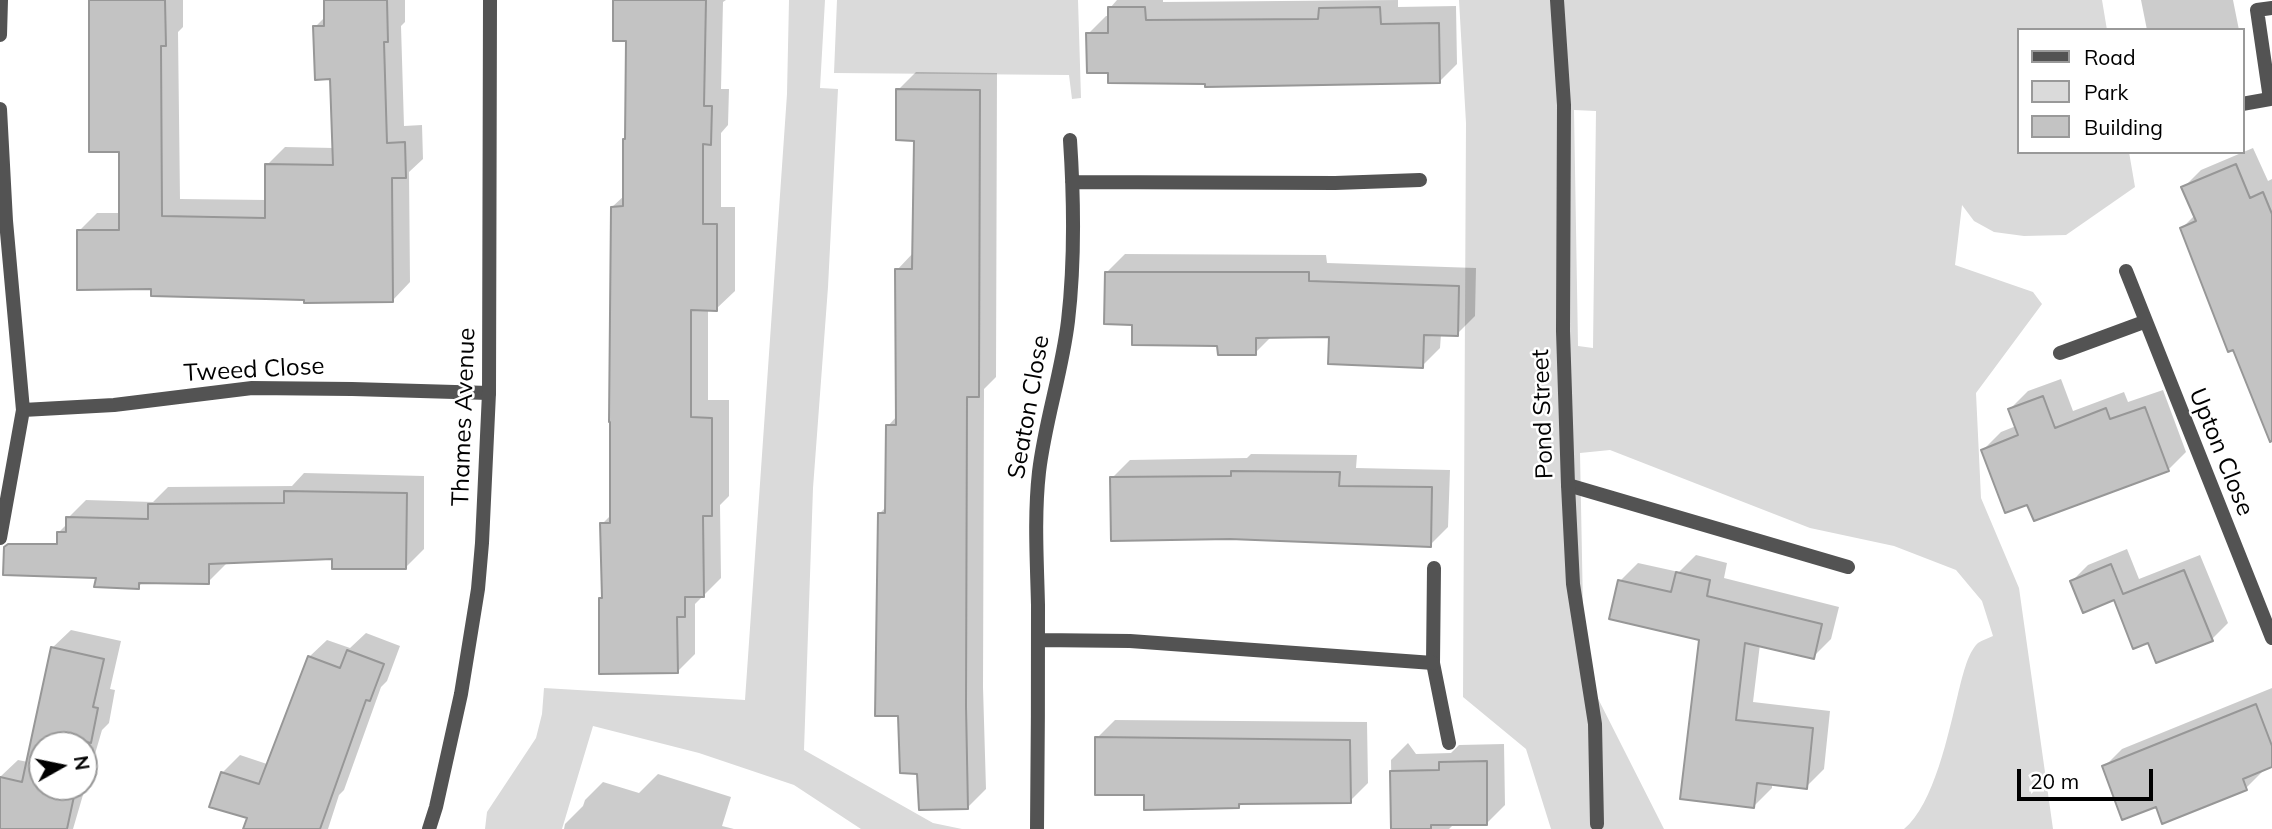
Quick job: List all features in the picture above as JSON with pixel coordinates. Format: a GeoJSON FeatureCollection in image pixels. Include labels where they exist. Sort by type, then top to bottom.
{"type":"FeatureCollection","features":[{"type":"Feature","properties":{"kind":"street"},"geometry":{"type":"LineString","coordinates":[[0,35],[1,0]]}},
{"type":"Feature","properties":{"kind":"street","name":"Thames Avenue"},"geometry":{"type":"LineString","coordinates":[[429,829],[461,694],[478,589],[486,493],[489,393],[490,0]]}},
{"type":"Feature","properties":{"kind":"street","name":"Pond Street"},"geometry":{"type":"LineString","coordinates":[[1557,0],[1564,105],[1563,304],[1568,485],[1573,584],[1595,724],[1597,824]]}},
{"type":"Feature","properties":{"kind":"street"},"geometry":{"type":"LineString","coordinates":[[2244,104],[2270,99],[2257,10],[2272,8]]}},
{"type":"Feature","properties":{"kind":"street"},"geometry":{"type":"LineString","coordinates":[[0,109],[6,221],[23,410],[0,538]]}},
{"type":"Feature","properties":{"kind":"street","name":"Seaton Close"},"geometry":{"type":"LineString","coordinates":[[1037,829],[1038,640],[1035,517],[1045,434],[1068,322],[1072,260],[1070,140]]}},
{"type":"Feature","properties":{"kind":"street"},"geometry":{"type":"LineString","coordinates":[[1072,182],[1335,183],[1420,180]]}},
{"type":"Feature","properties":{"kind":"street","name":"Upton Close"},"geometry":{"type":"LineString","coordinates":[[2126,271],[2144,322],[2272,638]]}},
{"type":"Feature","properties":{"kind":"street"},"geometry":{"type":"LineString","coordinates":[[2060,353],[2144,322]]}},
{"type":"Feature","properties":{"kind":"street","name":"Tweed Close"},"geometry":{"type":"LineString","coordinates":[[23,410],[114,405],[252,388],[352,388],[489,393]]}},
{"type":"Feature","properties":{"kind":"street"},"geometry":{"type":"LineString","coordinates":[[1568,485],[1848,567]]}},
{"type":"Feature","properties":{"kind":"street"},"geometry":{"type":"LineString","coordinates":[[1434,568],[1433,663],[1449,743]]}},
{"type":"Feature","properties":{"kind":"street"},"geometry":{"type":"LineString","coordinates":[[1038,640],[1130,641],[1433,663]]}},
{"type":"Feature","properties":{"kind":"green space"},"geometry":{"type":"Polygon","coordinates":[[[789,0],[825,0],[820,88],[838,89],[828,287],[813,488],[804,750],[933,823],[962,829],[861,829],[794,785],[699,753],[593,726],[562,829],[485,829],[487,812],[536,738],[542,714],[544,688],[745,700],[787,94],[789,0]]]}},
{"type":"Feature","properties":{"kind":"green space"},"geometry":{"type":"Polygon","coordinates":[[[837,0],[1078,0],[1081,98],[1072,99],[1069,75],[834,73],[837,0]]]}},
{"type":"Feature","properties":{"kind":"green space"},"geometry":{"type":"Polygon","coordinates":[[[1459,0],[2102,0],[2107,28],[2016,28],[2016,154],[2129,154],[2135,187],[2066,235],[2024,236],[1994,232],[1974,221],[1962,205],[1955,265],[2033,292],[2042,304],[1976,393],[1981,498],[2019,588],[2053,829],[1904,829],[1915,818],[1932,785],[1971,653],[1978,643],[1993,636],[1982,601],[1956,570],[1894,546],[1810,528],[1610,450],[1580,453],[1583,609],[1579,661],[1664,829],[1551,829],[1526,749],[1463,697],[1466,123],[1459,0]],[[1574,110],[1578,346],[1593,348],[1596,111],[1574,110]]]}},
{"type":"Feature","properties":{"kind":"building"},"geometry":{"type":"Polygon","coordinates":[[[89,0],[165,0],[166,46],[161,46],[162,216],[265,218],[265,164],[333,165],[330,79],[315,80],[313,26],[324,26],[324,0],[387,0],[388,42],[384,42],[387,143],[405,142],[406,178],[392,178],[393,302],[304,303],[304,300],[151,296],[151,289],[77,290],[77,230],[119,230],[119,152],[89,152],[89,0]]]}},
{"type":"Feature","properties":{"kind":"building"},"geometry":{"type":"Polygon","coordinates":[[[613,0],[706,0],[704,106],[712,106],[711,145],[703,144],[703,224],[717,224],[717,311],[691,310],[691,417],[712,418],[712,516],[703,516],[704,597],[685,597],[685,617],[677,617],[678,673],[599,674],[599,598],[602,598],[600,523],[610,523],[611,207],[623,206],[625,139],[626,41],[613,41],[613,0]]]}},
{"type":"Feature","properties":{"kind":"building"},"geometry":{"type":"Polygon","coordinates":[[[1108,7],[1145,7],[1146,20],[1318,19],[1319,8],[1380,7],[1381,24],[1439,23],[1440,83],[1205,87],[1205,84],[1108,83],[1108,73],[1087,73],[1086,33],[1108,33],[1108,7]]]}},
{"type":"Feature","properties":{"kind":"building"},"geometry":{"type":"Polygon","coordinates":[[[896,89],[980,90],[979,397],[967,397],[968,809],[919,810],[917,774],[900,773],[898,716],[875,716],[878,513],[885,513],[886,425],[896,425],[895,269],[912,269],[914,141],[896,140],[896,89]]]}},
{"type":"Feature","properties":{"kind":"building"},"geometry":{"type":"Polygon","coordinates":[[[2236,164],[2250,198],[2263,192],[2272,214],[2270,442],[2233,350],[2228,352],[2180,228],[2196,221],[2181,187],[2236,164]]]}},
{"type":"Feature","properties":{"kind":"building"},"geometry":{"type":"Polygon","coordinates":[[[1105,272],[1309,272],[1309,281],[1459,286],[1458,336],[1424,335],[1423,368],[1328,364],[1329,337],[1256,338],[1256,355],[1218,355],[1217,346],[1132,345],[1132,325],[1104,324],[1105,272]]]}},
{"type":"Feature","properties":{"kind":"building"},"geometry":{"type":"Polygon","coordinates":[[[2043,396],[2055,428],[2106,408],[2110,419],[2145,407],[2169,471],[2034,521],[2027,505],[2005,513],[1981,450],[2018,435],[2008,409],[2043,396]]]}},
{"type":"Feature","properties":{"kind":"building"},"geometry":{"type":"Polygon","coordinates":[[[1231,471],[1340,472],[1339,486],[1432,487],[1431,547],[1230,539],[1111,541],[1110,477],[1231,476],[1231,471]]]}},
{"type":"Feature","properties":{"kind":"building"},"geometry":{"type":"Polygon","coordinates":[[[284,491],[407,493],[406,569],[332,569],[332,559],[209,564],[209,584],[139,583],[139,589],[94,587],[96,578],[3,575],[4,547],[8,544],[57,544],[57,532],[66,532],[66,517],[148,519],[148,504],[284,503],[284,491]]]}},
{"type":"Feature","properties":{"kind":"building"},"geometry":{"type":"Polygon","coordinates":[[[2111,564],[2123,594],[2184,570],[2213,641],[2156,663],[2148,643],[2133,649],[2114,600],[2083,613],[2070,581],[2111,564]]]}},
{"type":"Feature","properties":{"kind":"building"},"geometry":{"type":"Polygon","coordinates":[[[1676,572],[1710,580],[1707,596],[1822,624],[1814,659],[1745,643],[1736,720],[1813,728],[1807,789],[1757,783],[1754,808],[1680,799],[1699,640],[1609,619],[1618,580],[1671,592],[1676,572]]]}},
{"type":"Feature","properties":{"kind":"building"},"geometry":{"type":"Polygon","coordinates":[[[51,647],[104,659],[93,707],[98,708],[93,731],[33,731],[51,647]]]}},
{"type":"Feature","properties":{"kind":"building"},"geometry":{"type":"Polygon","coordinates":[[[347,650],[384,664],[370,701],[366,700],[320,829],[243,829],[247,818],[209,807],[221,772],[259,784],[308,656],[340,668],[347,650]]]}},
{"type":"Feature","properties":{"kind":"building"},"geometry":{"type":"Polygon","coordinates":[[[2256,704],[2272,746],[2272,767],[2243,779],[2247,790],[2162,824],[2156,807],[2122,820],[2102,766],[2256,704]]]}},
{"type":"Feature","properties":{"kind":"building"},"geometry":{"type":"Polygon","coordinates":[[[1095,737],[1350,740],[1351,803],[1239,804],[1239,808],[1144,810],[1144,795],[1095,795],[1095,737]]]}},
{"type":"Feature","properties":{"kind":"building"},"geometry":{"type":"Polygon","coordinates":[[[28,754],[28,801],[73,801],[67,829],[0,829],[0,777],[22,782],[28,754]]]}},
{"type":"Feature","properties":{"kind":"building"},"geometry":{"type":"Polygon","coordinates":[[[1487,761],[1487,825],[1431,825],[1431,829],[1391,829],[1390,771],[1439,770],[1439,762],[1487,761]]]}}]}
